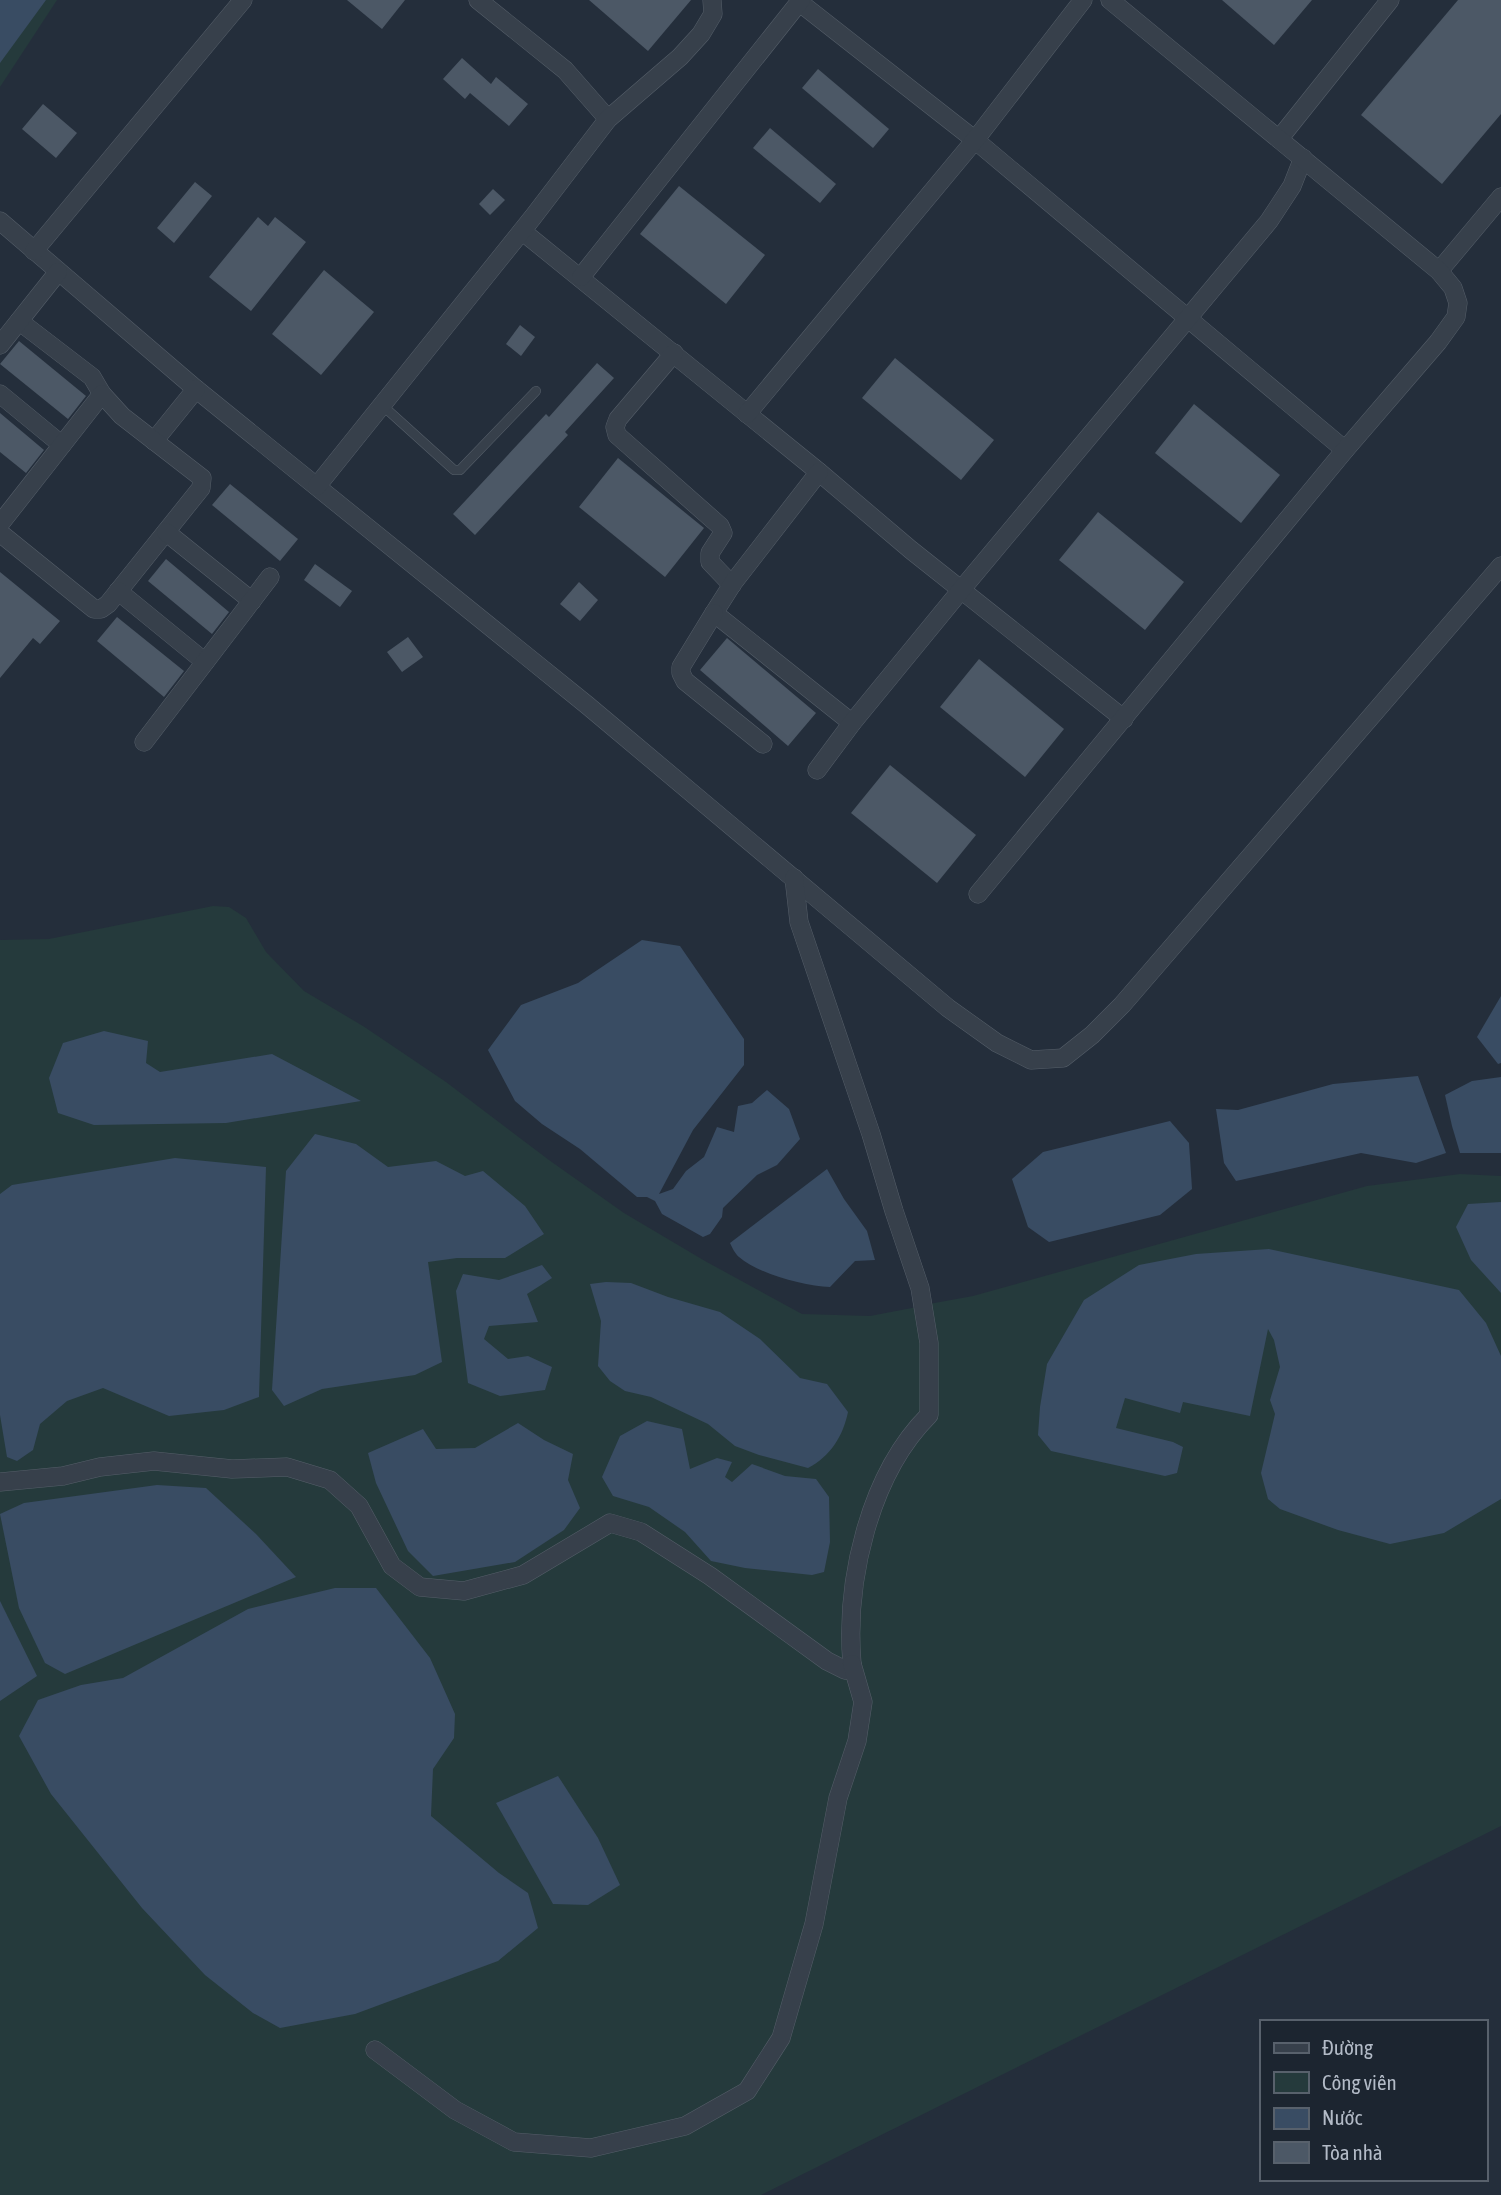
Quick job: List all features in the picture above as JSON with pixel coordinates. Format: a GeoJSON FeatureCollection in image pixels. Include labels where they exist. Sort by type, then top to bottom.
{"type":"FeatureCollection","features":[{"type":"Feature","properties":{"kind":"street"},"geometry":{"type":"LineString","coordinates":[[34,251],[243,0]]}},
{"type":"Feature","properties":{"kind":"street"},"geometry":{"type":"LineString","coordinates":[[478,0],[565,70],[607,120]]}},
{"type":"Feature","properties":{"kind":"street"},"geometry":{"type":"LineString","coordinates":[[317,486],[522,231],[607,120],[680,57],[701,34],[713,13],[712,0]]}},
{"type":"Feature","properties":{"kind":"street"},"geometry":{"type":"LineString","coordinates":[[747,414],[975,139],[1083,0]]}},
{"type":"Feature","properties":{"kind":"street"},"geometry":{"type":"LineString","coordinates":[[978,894],[1456,317],[1458,303],[1453,288],[1439,271],[1110,0]]}},
{"type":"Feature","properties":{"kind":"street"},"geometry":{"type":"LineString","coordinates":[[1279,139],[1390,0]]}},
{"type":"Feature","properties":{"kind":"street"},"geometry":{"type":"LineString","coordinates":[[581,277],[800,1],[975,139],[1345,450]]}},
{"type":"Feature","properties":{"kind":"street"},"geometry":{"type":"LineString","coordinates":[[817,770],[961,590],[1269,220],[1292,186],[1303,159]]}},
{"type":"Feature","properties":{"kind":"street"},"geometry":{"type":"LineString","coordinates":[[1439,271],[1501,197]]}},
{"type":"Feature","properties":{"kind":"street"},"geometry":{"type":"LineString","coordinates":[[0,221],[196,389],[587,705],[948,1008],[997,1043],[1031,1060],[1063,1058],[1092,1035],[1122,1005],[1501,566]]}},
{"type":"Feature","properties":{"kind":"street"},"geometry":{"type":"LineString","coordinates":[[522,231],[961,590],[1124,719]]}},
{"type":"Feature","properties":{"kind":"street"},"geometry":{"type":"LineString","coordinates":[[0,345],[58,272]]}},
{"type":"Feature","properties":{"kind":"street"},"geometry":{"type":"LineString","coordinates":[[0,533],[94,609],[101,609],[118,592],[201,488],[202,478],[122,416],[102,394],[92,377],[19,321]]}},
{"type":"Feature","properties":{"kind":"street"},"geometry":{"type":"LineString","coordinates":[[674,354],[618,419],[615,427],[617,435],[720,526],[723,533],[710,553],[710,562],[732,585]]}},
{"type":"Feature","properties":{"kind":"street"},"geometry":{"type":"LineString","coordinates":[[153,440],[196,389]]}},
{"type":"Feature","properties":{"kind":"street"},"geometry":{"type":"LineString","coordinates":[[0,394],[62,445]]}},
{"type":"Feature","properties":{"kind":"street"},"geometry":{"type":"LineString","coordinates":[[0,523],[102,394]]}},
{"type":"Feature","properties":{"kind":"street"},"geometry":{"type":"LineString","coordinates":[[763,744],[685,681],[681,667],[732,585],[820,472]]}},
{"type":"Feature","properties":{"kind":"street"},"geometry":{"type":"LineString","coordinates":[[166,532],[252,601]]}},
{"type":"Feature","properties":{"kind":"street"},"geometry":{"type":"LineString","coordinates":[[144,742],[270,577]]}},
{"type":"Feature","properties":{"kind":"street"},"geometry":{"type":"LineString","coordinates":[[118,592],[205,662]]}},
{"type":"Feature","properties":{"kind":"street"},"geometry":{"type":"LineString","coordinates":[[714,613],[852,723]]}},
{"type":"Feature","properties":{"kind":"street"},"geometry":{"type":"LineString","coordinates":[[375,2050],[455,2110],[514,2142],[591,2148],[685,2126],[747,2091],[781,2038],[814,1924],[838,1798],[858,1741],[863,1702],[852,1664],[850,1640],[854,1587],[862,1546],[876,1497],[918,1426],[929,1415],[929,1343],[920,1288],[799,922],[794,878]]}},
{"type":"Feature","properties":{"kind":"street"},"geometry":{"type":"LineString","coordinates":[[0,1482],[63,1476],[100,1467],[153,1461],[232,1469],[287,1467],[330,1480],[359,1506],[392,1566],[420,1587],[464,1591],[523,1575],[610,1523],[641,1532],[676,1554],[827,1661],[845,1670],[852,1664]]}},
{"type":"Feature","properties":{"kind":"lane"},"geometry":{"type":"LineString","coordinates":[[382,405],[454,470],[460,470],[536,391]]}},
{"type":"Feature","properties":{"kind":"green space"},"geometry":{"type":"Polygon","coordinates":[[[0,0],[57,0],[0,87],[0,0]]]}},
{"type":"Feature","properties":{"kind":"green space"},"geometry":{"type":"Polygon","coordinates":[[[213,906],[229,907],[246,918],[266,952],[304,991],[363,1026],[446,1082],[624,1213],[705,1261],[802,1314],[870,1316],[917,1307],[922,1344],[924,1413],[889,1459],[844,1662],[610,1516],[521,1569],[464,1585],[423,1581],[397,1562],[364,1503],[289,1460],[60,1469],[0,1476],[0,940],[49,939],[213,906]]]}},
{"type":"Feature","properties":{"kind":"green space"},"geometry":{"type":"Polygon","coordinates":[[[1460,1174],[1501,1176],[1501,1826],[761,2195],[0,2195],[0,1488],[154,1467],[287,1473],[327,1486],[353,1510],[388,1571],[465,1598],[611,1530],[639,1538],[710,1584],[825,1667],[859,1662],[861,1587],[882,1500],[924,1430],[929,1304],[973,1296],[1367,1186],[1460,1174]]]}},
{"type":"Feature","properties":{"kind":"water"},"geometry":{"type":"Polygon","coordinates":[[[0,0],[46,0],[0,63],[0,0]]]}},
{"type":"Feature","properties":{"kind":"water"},"geometry":{"type":"Polygon","coordinates":[[[642,940],[680,946],[744,1039],[744,1065],[693,1130],[659,1194],[673,1189],[686,1171],[704,1157],[717,1127],[734,1132],[738,1106],[752,1103],[767,1090],[789,1109],[800,1139],[777,1165],[757,1175],[723,1208],[722,1217],[710,1234],[703,1237],[662,1214],[655,1201],[647,1197],[637,1197],[580,1149],[542,1124],[515,1101],[488,1050],[521,1005],[578,983],[642,940]]]}},
{"type":"Feature","properties":{"kind":"water"},"geometry":{"type":"Polygon","coordinates":[[[1501,996],[1501,1063],[1498,1064],[1477,1037],[1501,996]]]}},
{"type":"Feature","properties":{"kind":"water"},"geometry":{"type":"Polygon","coordinates":[[[104,1031],[148,1041],[146,1063],[160,1072],[272,1054],[361,1101],[226,1123],[94,1125],[58,1113],[49,1078],[63,1043],[104,1031]]]}},
{"type":"Feature","properties":{"kind":"water"},"geometry":{"type":"Polygon","coordinates":[[[1418,1076],[1446,1153],[1416,1163],[1361,1153],[1236,1181],[1224,1163],[1216,1109],[1238,1110],[1333,1084],[1418,1076]]]}},
{"type":"Feature","properties":{"kind":"water"},"geometry":{"type":"Polygon","coordinates":[[[1501,1077],[1501,1153],[1460,1153],[1445,1095],[1472,1081],[1501,1077]]]}},
{"type":"Feature","properties":{"kind":"water"},"geometry":{"type":"Polygon","coordinates":[[[1170,1121],[1189,1143],[1192,1189],[1160,1215],[1049,1242],[1028,1227],[1012,1179],[1043,1152],[1170,1121]]]}},
{"type":"Feature","properties":{"kind":"water"},"geometry":{"type":"Polygon","coordinates":[[[315,1134],[356,1144],[388,1167],[436,1161],[465,1176],[483,1171],[525,1206],[544,1234],[505,1258],[457,1258],[428,1262],[442,1362],[415,1375],[322,1389],[284,1406],[272,1390],[286,1171],[315,1134]]]}},
{"type":"Feature","properties":{"kind":"water"},"geometry":{"type":"Polygon","coordinates":[[[175,1158],[266,1167],[259,1397],[224,1410],[169,1416],[103,1388],[67,1401],[40,1424],[33,1450],[17,1461],[7,1457],[0,1415],[0,1194],[12,1185],[175,1158]]]}},
{"type":"Feature","properties":{"kind":"water"},"geometry":{"type":"Polygon","coordinates":[[[827,1169],[867,1231],[875,1260],[855,1261],[830,1287],[782,1278],[758,1269],[738,1256],[730,1243],[827,1169]]]}},
{"type":"Feature","properties":{"kind":"water"},"geometry":{"type":"Polygon","coordinates":[[[1501,1202],[1501,1293],[1471,1260],[1456,1227],[1468,1204],[1501,1202]]]}},
{"type":"Feature","properties":{"kind":"water"},"geometry":{"type":"Polygon","coordinates":[[[1269,1249],[1459,1290],[1486,1323],[1501,1356],[1501,1499],[1444,1533],[1390,1544],[1338,1530],[1280,1509],[1268,1499],[1261,1473],[1275,1414],[1270,1400],[1280,1367],[1274,1340],[1268,1329],[1250,1416],[1183,1402],[1180,1413],[1125,1398],[1116,1428],[1183,1447],[1177,1473],[1165,1476],[1051,1451],[1038,1435],[1047,1364],[1084,1300],[1139,1265],[1196,1254],[1269,1249]]]}},
{"type":"Feature","properties":{"kind":"water"},"geometry":{"type":"Polygon","coordinates":[[[542,1265],[552,1278],[527,1294],[538,1322],[489,1326],[484,1339],[508,1359],[528,1356],[552,1367],[545,1390],[500,1396],[468,1383],[456,1291],[463,1274],[499,1280],[542,1265]]]}},
{"type":"Feature","properties":{"kind":"water"},"geometry":{"type":"Polygon","coordinates":[[[631,1283],[720,1312],[760,1339],[800,1378],[827,1384],[848,1412],[835,1444],[823,1458],[808,1468],[759,1455],[735,1446],[708,1424],[651,1397],[625,1391],[610,1381],[598,1366],[601,1321],[590,1284],[631,1283]]]}},
{"type":"Feature","properties":{"kind":"water"},"geometry":{"type":"Polygon","coordinates":[[[647,1421],[682,1429],[690,1469],[717,1458],[732,1462],[725,1477],[732,1482],[752,1464],[785,1476],[816,1479],[829,1497],[830,1542],[824,1572],[812,1575],[745,1568],[711,1561],[685,1532],[649,1507],[613,1496],[602,1477],[620,1436],[647,1421]]]}},
{"type":"Feature","properties":{"kind":"water"},"geometry":{"type":"Polygon","coordinates":[[[518,1423],[573,1454],[568,1480],[580,1508],[564,1530],[515,1562],[433,1576],[408,1551],[376,1483],[368,1453],[423,1429],[436,1449],[475,1448],[518,1423]]]}},
{"type":"Feature","properties":{"kind":"water"},"geometry":{"type":"Polygon","coordinates":[[[157,1485],[206,1488],[256,1534],[296,1577],[65,1674],[45,1663],[19,1608],[0,1514],[24,1503],[157,1485]]]}},
{"type":"Feature","properties":{"kind":"water"},"geometry":{"type":"Polygon","coordinates":[[[335,1588],[376,1588],[430,1658],[455,1714],[454,1738],[433,1769],[431,1816],[499,1873],[528,1893],[538,1928],[498,1961],[355,2014],[280,2028],[253,2013],[205,1975],[142,1908],[51,1794],[19,1736],[38,1700],[81,1685],[123,1678],[248,1609],[335,1588]]]}},
{"type":"Feature","properties":{"kind":"water"},"geometry":{"type":"Polygon","coordinates":[[[0,1601],[37,1676],[0,1701],[0,1601]]]}},
{"type":"Feature","properties":{"kind":"water"},"geometry":{"type":"Polygon","coordinates":[[[558,1776],[598,1838],[620,1885],[588,1905],[553,1904],[496,1803],[558,1776]]]}},
{"type":"Feature","properties":{"kind":"building"},"geometry":{"type":"Polygon","coordinates":[[[347,0],[405,0],[382,29],[347,0]]]}},
{"type":"Feature","properties":{"kind":"building"},"geometry":{"type":"Polygon","coordinates":[[[589,0],[691,0],[648,51],[589,0]]]}},
{"type":"Feature","properties":{"kind":"building"},"geometry":{"type":"Polygon","coordinates":[[[1222,0],[1312,0],[1274,45],[1222,0]]]}},
{"type":"Feature","properties":{"kind":"building"},"geometry":{"type":"Polygon","coordinates":[[[1458,0],[1501,0],[1501,114],[1442,184],[1361,115],[1458,0]]]}},
{"type":"Feature","properties":{"kind":"building"},"geometry":{"type":"Polygon","coordinates":[[[462,58],[491,84],[496,77],[528,104],[509,126],[470,93],[465,99],[443,79],[462,58]]]}},
{"type":"Feature","properties":{"kind":"building"},"geometry":{"type":"Polygon","coordinates":[[[818,69],[889,129],[873,148],[802,88],[818,69]]]}},
{"type":"Feature","properties":{"kind":"building"},"geometry":{"type":"Polygon","coordinates":[[[43,104],[77,133],[56,158],[22,129],[43,104]]]}},
{"type":"Feature","properties":{"kind":"building"},"geometry":{"type":"Polygon","coordinates":[[[770,128],[836,184],[820,203],[753,148],[770,128]]]}},
{"type":"Feature","properties":{"kind":"building"},"geometry":{"type":"Polygon","coordinates":[[[195,182],[212,196],[174,243],[157,228],[195,182]]]}},
{"type":"Feature","properties":{"kind":"building"},"geometry":{"type":"Polygon","coordinates":[[[679,186],[765,255],[726,304],[640,234],[679,186]]]}},
{"type":"Feature","properties":{"kind":"building"},"geometry":{"type":"Polygon","coordinates":[[[493,189],[505,200],[490,215],[479,204],[493,189]]]}},
{"type":"Feature","properties":{"kind":"building"},"geometry":{"type":"Polygon","coordinates":[[[258,217],[268,226],[275,217],[306,242],[251,311],[209,277],[258,217]]]}},
{"type":"Feature","properties":{"kind":"building"},"geometry":{"type":"Polygon","coordinates":[[[324,270],[374,312],[321,375],[272,334],[324,270]]]}},
{"type":"Feature","properties":{"kind":"building"},"geometry":{"type":"Polygon","coordinates":[[[520,325],[535,337],[521,356],[506,344],[520,325]]]}},
{"type":"Feature","properties":{"kind":"building"},"geometry":{"type":"Polygon","coordinates":[[[19,341],[86,396],[68,419],[0,364],[19,341]]]}},
{"type":"Feature","properties":{"kind":"building"},"geometry":{"type":"Polygon","coordinates":[[[895,358],[994,440],[961,480],[862,398],[895,358]]]}},
{"type":"Feature","properties":{"kind":"building"},"geometry":{"type":"Polygon","coordinates":[[[597,363],[614,378],[565,432],[568,435],[475,535],[453,514],[546,414],[549,417],[597,363]]]}},
{"type":"Feature","properties":{"kind":"building"},"geometry":{"type":"Polygon","coordinates":[[[1194,404],[1280,475],[1241,523],[1155,453],[1194,404]]]}},
{"type":"Feature","properties":{"kind":"building"},"geometry":{"type":"Polygon","coordinates":[[[0,413],[44,450],[26,473],[0,452],[0,413]]]}},
{"type":"Feature","properties":{"kind":"building"},"geometry":{"type":"Polygon","coordinates":[[[618,458],[704,528],[665,577],[579,507],[618,458]]]}},
{"type":"Feature","properties":{"kind":"building"},"geometry":{"type":"Polygon","coordinates":[[[230,484],[298,539],[280,561],[212,505],[230,484]]]}},
{"type":"Feature","properties":{"kind":"building"},"geometry":{"type":"Polygon","coordinates":[[[1098,512],[1184,582],[1145,630],[1059,560],[1098,512]]]}},
{"type":"Feature","properties":{"kind":"building"},"geometry":{"type":"Polygon","coordinates":[[[166,559],[229,612],[212,634],[148,581],[166,559]]]}},
{"type":"Feature","properties":{"kind":"building"},"geometry":{"type":"Polygon","coordinates":[[[315,564],[352,591],[340,607],[304,580],[315,564]]]}},
{"type":"Feature","properties":{"kind":"building"},"geometry":{"type":"Polygon","coordinates":[[[0,572],[60,621],[40,644],[33,638],[0,678],[0,572]]]}},
{"type":"Feature","properties":{"kind":"building"},"geometry":{"type":"Polygon","coordinates":[[[579,582],[598,600],[580,621],[560,604],[579,582]]]}},
{"type":"Feature","properties":{"kind":"building"},"geometry":{"type":"Polygon","coordinates":[[[117,617],[184,671],[164,697],[97,641],[117,617]]]}},
{"type":"Feature","properties":{"kind":"building"},"geometry":{"type":"Polygon","coordinates":[[[408,637],[423,657],[402,672],[387,652],[408,637]]]}},
{"type":"Feature","properties":{"kind":"building"},"geometry":{"type":"Polygon","coordinates":[[[727,638],[816,713],[788,746],[700,670],[727,638]]]}},
{"type":"Feature","properties":{"kind":"building"},"geometry":{"type":"Polygon","coordinates":[[[979,659],[1064,729],[1025,777],[940,707],[979,659]]]}},
{"type":"Feature","properties":{"kind":"building"},"geometry":{"type":"Polygon","coordinates":[[[890,765],[976,835],[937,883],[851,813],[890,765]]]}}]}
